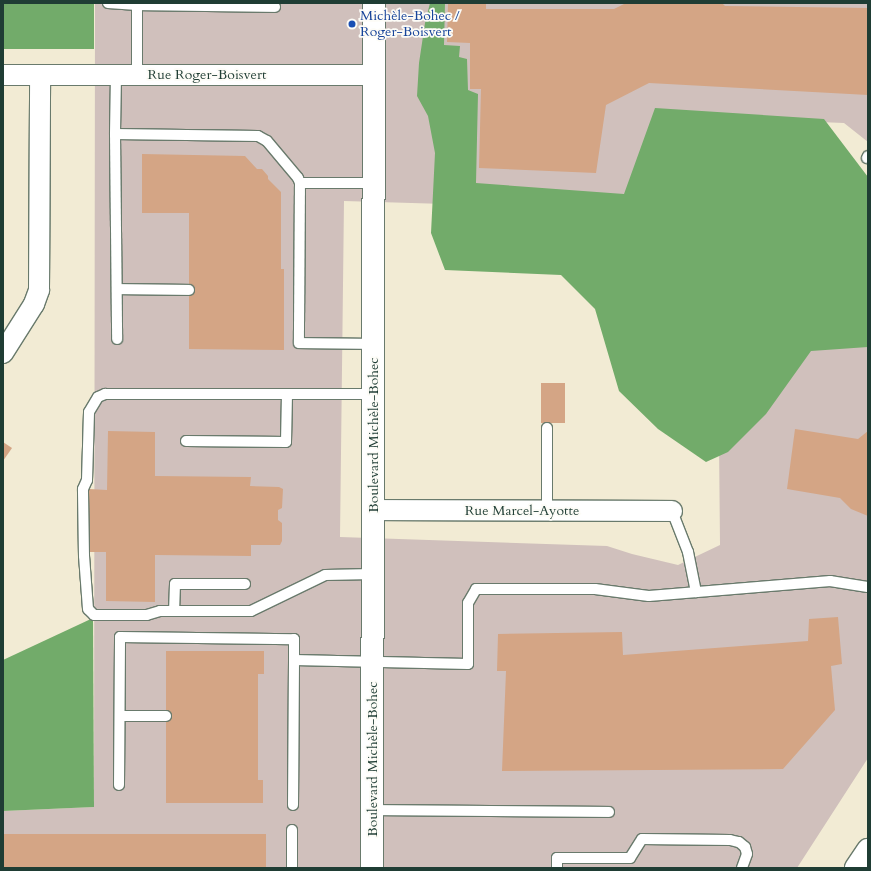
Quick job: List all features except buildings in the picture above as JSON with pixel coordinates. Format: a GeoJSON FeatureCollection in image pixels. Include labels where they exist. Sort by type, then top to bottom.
{"type":"FeatureCollection","features":[{"type":"Feature","properties":{"kind":"main road","name":"Boulevard Michèle-Bohec"},"geometry":{"type":"LineString","coordinates":[[372,868],[374,3]]}},
{"type":"Feature","properties":{"kind":"main road"},"geometry":{"type":"LineString","coordinates":[[856,868],[868,850]]}},
{"type":"Feature","properties":{"kind":"street","name":"Rue Roger-Boisvert"},"geometry":{"type":"LineString","coordinates":[[3,75],[374,75]]}},
{"type":"Feature","properties":{"kind":"street"},"geometry":{"type":"LineString","coordinates":[[3,353],[34,304],[39,290],[40,75]]}},
{"type":"Feature","properties":{"kind":"street","name":"Rue Marcel-Ayotte"},"geometry":{"type":"LineString","coordinates":[[373,510],[672,511]]}},
{"type":"Feature","properties":{"kind":"lane"},"geometry":{"type":"LineString","coordinates":[[108,3],[276,7]]}},
{"type":"Feature","properties":{"kind":"lane"},"geometry":{"type":"LineString","coordinates":[[137,75],[143,4]]}},
{"type":"Feature","properties":{"kind":"lane"},"geometry":{"type":"LineString","coordinates":[[116,75],[115,134],[117,339]]}},
{"type":"Feature","properties":{"kind":"lane"},"geometry":{"type":"LineString","coordinates":[[115,134],[262,137],[298,178],[300,183],[298,343],[374,344]]}},
{"type":"Feature","properties":{"kind":"lane"},"geometry":{"type":"LineString","coordinates":[[300,183],[374,183]]}},
{"type":"Feature","properties":{"kind":"lane"},"geometry":{"type":"LineString","coordinates":[[117,289],[189,290]]}},
{"type":"Feature","properties":{"kind":"lane"},"geometry":{"type":"LineString","coordinates":[[373,574],[325,574],[251,611],[160,611],[147,615],[94,615],[88,609],[84,556],[83,489],[87,480],[88,422],[93,403],[98,397],[105,394],[374,394]]}},
{"type":"Feature","properties":{"kind":"lane"},"geometry":{"type":"LineString","coordinates":[[186,441],[286,442],[287,394]]}},
{"type":"Feature","properties":{"kind":"lane"},"geometry":{"type":"LineString","coordinates":[[547,428],[547,511]]}},
{"type":"Feature","properties":{"kind":"lane"},"geometry":{"type":"LineString","coordinates":[[672,511],[688,552],[696,592]]}},
{"type":"Feature","properties":{"kind":"lane"},"geometry":{"type":"LineString","coordinates":[[294,660],[468,664],[468,603],[476,589],[595,589],[649,596],[830,581],[868,587]]}},
{"type":"Feature","properties":{"kind":"lane"},"geometry":{"type":"LineString","coordinates":[[174,611],[175,584],[244,584]]}},
{"type":"Feature","properties":{"kind":"lane"},"geometry":{"type":"LineString","coordinates":[[119,784],[120,637],[294,639],[293,805]]}},
{"type":"Feature","properties":{"kind":"lane"},"geometry":{"type":"LineString","coordinates":[[120,716],[166,716]]}},
{"type":"Feature","properties":{"kind":"lane"},"geometry":{"type":"LineString","coordinates":[[372,810],[609,812]]}},
{"type":"Feature","properties":{"kind":"lane"},"geometry":{"type":"LineString","coordinates":[[292,830],[292,868]]}},
{"type":"Feature","properties":{"kind":"lane"},"geometry":{"type":"LineString","coordinates":[[557,868],[557,858],[630,858],[642,839],[730,840],[738,842],[745,847],[747,854],[742,868]]}},
{"type":"Feature","properties":{"kind":"shaded area"},"geometry":{"type":"Polygon","coordinates":[[[95,3],[868,3],[868,142],[844,123],[668,116],[619,211],[344,201],[340,537],[607,546],[632,554],[678,565],[720,545],[719,442],[810,341],[868,337],[868,758],[797,868],[3,868],[3,811],[94,807],[95,3]]]}},
{"type":"Feature","properties":{"kind":"green space"},"geometry":{"type":"Polygon","coordinates":[[[3,3],[94,3],[94,49],[3,49],[3,3]]]}},
{"type":"Feature","properties":{"kind":"green space"},"geometry":{"type":"Polygon","coordinates":[[[430,3],[445,3],[444,45],[460,46],[459,57],[467,59],[468,90],[478,94],[476,183],[624,194],[655,108],[824,119],[868,177],[868,347],[811,351],[766,414],[728,452],[706,462],[658,429],[619,391],[595,309],[561,275],[445,270],[431,233],[435,153],[428,116],[417,96],[419,63],[425,23],[430,3]]]}},
{"type":"Feature","properties":{"kind":"green space"},"geometry":{"type":"Polygon","coordinates":[[[93,618],[94,807],[3,811],[3,660],[93,618]]]}},
{"type":"Feature","properties":{"kind":"place","name":"Michèle-Bohec / Roger-Boisvert"},"geometry":{"type":"Point","coordinates":[352,24]}}]}
